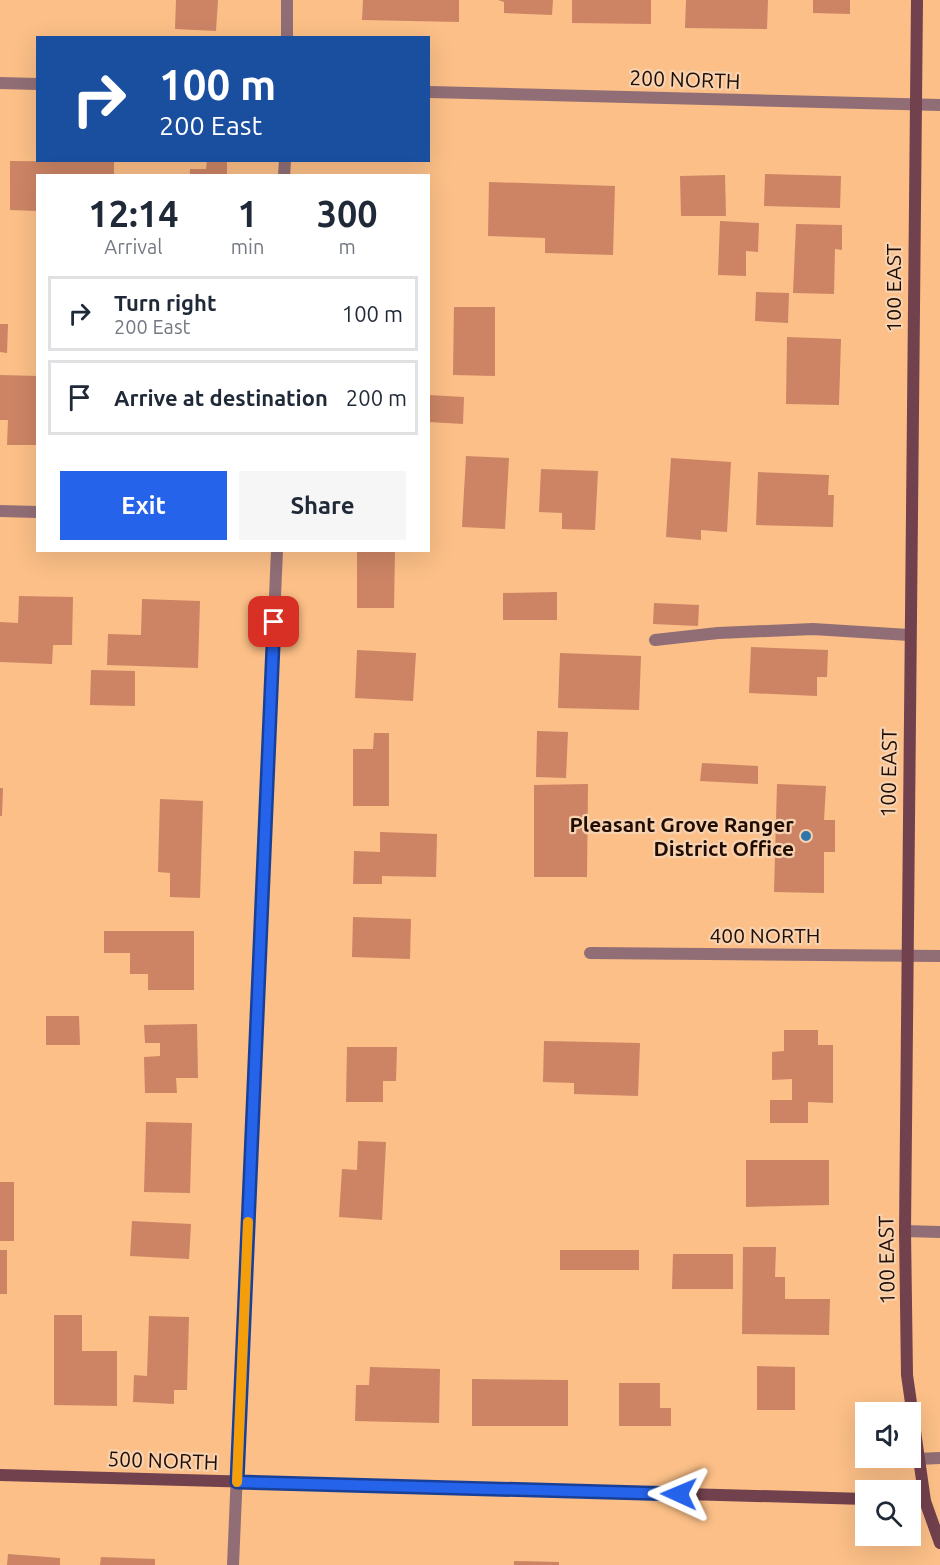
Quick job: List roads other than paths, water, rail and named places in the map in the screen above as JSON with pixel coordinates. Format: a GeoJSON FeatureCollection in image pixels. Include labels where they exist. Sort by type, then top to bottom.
{"type":"FeatureCollection","features":[{"type":"Feature","properties":{"kind":"main road","name":"100 EAST"},"geometry":{"type":"LineString","coordinates":[[910,1402],[907,1375],[905,1231],[906,956],[917,0]]}},
{"type":"Feature","properties":{"kind":"main road","name":"100 EAST"},"geometry":{"type":"LineString","coordinates":[[918,1468],[924,1501],[940,1543]]}},
{"type":"Feature","properties":{"kind":"main road","name":"500 NORTH"},"geometry":{"type":"LineString","coordinates":[[0,1475],[855,1499]]}},
{"type":"Feature","properties":{"kind":"street"},"geometry":{"type":"LineString","coordinates":[[287,0],[287,36]]}},
{"type":"Feature","properties":{"kind":"street"},"geometry":{"type":"LineString","coordinates":[[0,83],[36,84]]}},
{"type":"Feature","properties":{"kind":"street","name":"200 NORTH"},"geometry":{"type":"LineString","coordinates":[[430,92],[940,105]]}},
{"type":"Feature","properties":{"kind":"street"},"geometry":{"type":"LineString","coordinates":[[0,511],[36,512]]}},
{"type":"Feature","properties":{"kind":"street"},"geometry":{"type":"LineString","coordinates":[[233,1565],[277,552]]}},
{"type":"Feature","properties":{"kind":"street"},"geometry":{"type":"LineString","coordinates":[[655,640],[718,633],[813,629],[909,635]]}},
{"type":"Feature","properties":{"kind":"street","name":"400 NORTH"},"geometry":{"type":"LineString","coordinates":[[590,953],[940,956]]}},
{"type":"Feature","properties":{"kind":"street"},"geometry":{"type":"LineString","coordinates":[[905,1231],[940,1232]]}},
{"type":"Feature","properties":{"kind":"street"},"geometry":{"type":"LineString","coordinates":[[921,1459],[940,1458]]}},
{"type":"Feature","properties":{"kind":"place","name":"Pleasant Grove Ranger District Office"},"geometry":{"type":"Point","coordinates":[806,836]}}]}
